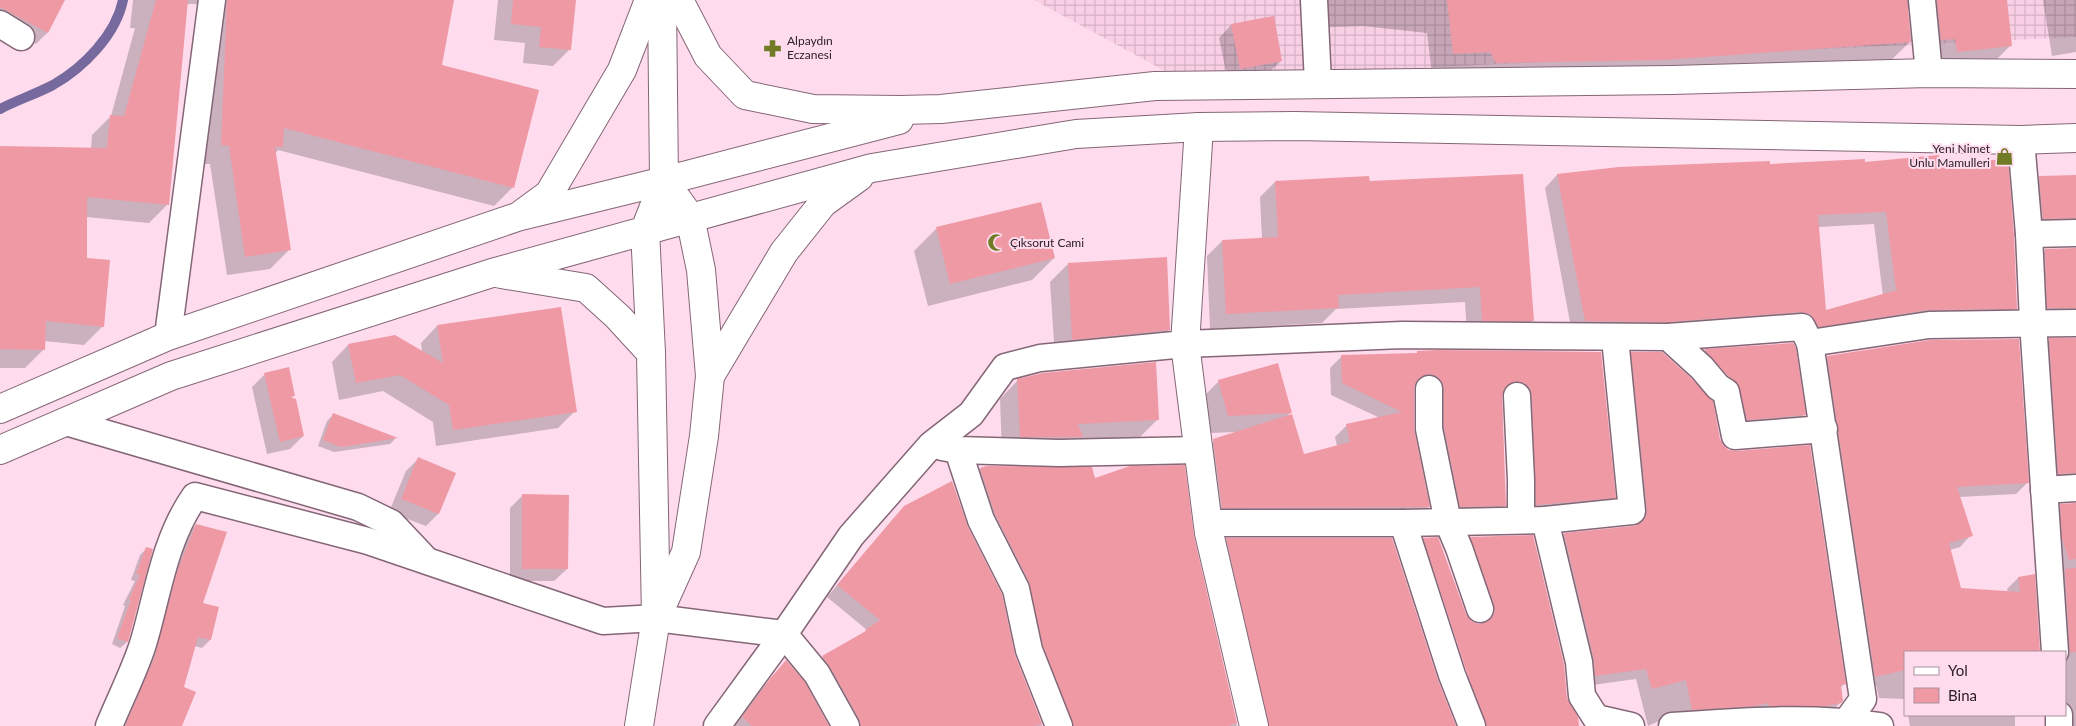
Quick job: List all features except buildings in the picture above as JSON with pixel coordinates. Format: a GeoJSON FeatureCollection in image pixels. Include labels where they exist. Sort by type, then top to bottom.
{"type":"FeatureCollection","features":[{"type":"Feature","properties":{"kind":"main road"},"geometry":{"type":"LineString","coordinates":[[518,217],[550,194],[622,70],[649,0]]}},
{"type":"Feature","properties":{"kind":"main road"},"geometry":{"type":"LineString","coordinates":[[639,726],[656,618],[651,353],[645,230],[664,181],[662,0]]}},
{"type":"Feature","properties":{"kind":"main road"},"geometry":{"type":"LineString","coordinates":[[678,0],[708,56],[745,94],[814,109],[900,110],[941,108],[1155,86],[1672,80],[1930,72],[2076,74]]}},
{"type":"Feature","properties":{"kind":"main road"},"geometry":{"type":"LineString","coordinates":[[0,409],[168,336],[518,217],[664,181],[941,108]]}},
{"type":"Feature","properties":{"kind":"main road"},"geometry":{"type":"LineString","coordinates":[[0,450],[171,376],[492,273],[872,168],[1076,134],[1199,127],[1295,126],[2021,140],[2076,138]]}},
{"type":"Feature","properties":{"kind":"main road"},"geometry":{"type":"LineString","coordinates":[[1199,127],[1184,344],[1208,523],[1254,726]]}},
{"type":"Feature","properties":{"kind":"main road"},"geometry":{"type":"LineString","coordinates":[[710,376],[784,252],[823,203],[872,168]]}},
{"type":"Feature","properties":{"kind":"main road"},"geometry":{"type":"LineString","coordinates":[[656,618],[686,552],[704,436],[710,376],[701,270],[690,217],[664,181]]}},
{"type":"Feature","properties":{"kind":"main road"},"geometry":{"type":"LineString","coordinates":[[492,273],[586,288],[618,317],[651,353]]}},
{"type":"Feature","properties":{"kind":"street"},"geometry":{"type":"LineString","coordinates":[[168,336],[212,0]]}},
{"type":"Feature","properties":{"kind":"street"},"geometry":{"type":"LineString","coordinates":[[1314,0],[1318,83]]}},
{"type":"Feature","properties":{"kind":"street"},"geometry":{"type":"LineString","coordinates":[[1922,0],[1930,72]]}},
{"type":"Feature","properties":{"kind":"street"},"geometry":{"type":"LineString","coordinates":[[2021,140],[2029,234],[2054,651]]}},
{"type":"Feature","properties":{"kind":"street"},"geometry":{"type":"LineString","coordinates":[[2029,234],[2076,232]]}},
{"type":"Feature","properties":{"kind":"street"},"geometry":{"type":"LineString","coordinates":[[1810,343],[1929,325],[2033,322],[2076,323]]}},
{"type":"Feature","properties":{"kind":"street"},"geometry":{"type":"LineString","coordinates":[[717,726],[784,634],[851,536],[931,445],[971,414],[1006,367],[1040,358],[1184,344],[1402,334],[1615,338],[1668,337],[1802,327],[1810,343],[1824,428],[1863,699],[1847,724]]}},
{"type":"Feature","properties":{"kind":"street"},"geometry":{"type":"LineString","coordinates":[[1668,337],[1702,368],[1718,387],[1726,392],[1734,436],[1824,428]]}},
{"type":"Feature","properties":{"kind":"street"},"geometry":{"type":"LineString","coordinates":[[1208,523],[1402,523],[1533,520],[1632,511],[1615,338]]}},
{"type":"Feature","properties":{"kind":"street"},"geometry":{"type":"LineString","coordinates":[[1430,389],[1429,429],[1448,522],[1460,548],[1480,609]]}},
{"type":"Feature","properties":{"kind":"street"},"geometry":{"type":"LineString","coordinates":[[1517,396],[1533,520],[1579,662],[1582,726]]}},
{"type":"Feature","properties":{"kind":"street"},"geometry":{"type":"LineString","coordinates":[[66,422],[358,507],[391,523],[425,560]]}},
{"type":"Feature","properties":{"kind":"street"},"geometry":{"type":"LineString","coordinates":[[931,445],[958,450],[1059,453],[1198,450]]}},
{"type":"Feature","properties":{"kind":"street"},"geometry":{"type":"LineString","coordinates":[[958,450],[981,520],[1016,589],[1029,650],[1059,726]]}},
{"type":"Feature","properties":{"kind":"street"},"geometry":{"type":"LineString","coordinates":[[2044,490],[2076,488]]}},
{"type":"Feature","properties":{"kind":"street"},"geometry":{"type":"LineString","coordinates":[[109,726],[142,646],[169,544],[184,512],[195,496],[368,540],[603,621],[656,618],[784,634],[817,674],[846,726]]}},
{"type":"Feature","properties":{"kind":"street"},"geometry":{"type":"LineString","coordinates":[[1402,523],[1452,675],[1472,726]]}},
{"type":"Feature","properties":{"kind":"street"},"geometry":{"type":"LineString","coordinates":[[1582,696],[1596,718],[1630,726]]}},
{"type":"Feature","properties":{"kind":"street"},"geometry":{"type":"LineString","coordinates":[[1672,726],[1723,722],[1880,726]]}},
{"type":"Feature","properties":{"kind":"shaded area"},"geometry":{"type":"Polygon","coordinates":[[[1034,0],[2076,0],[2076,37],[1180,79],[1034,0]]]}},
{"type":"Feature","properties":{"kind":"waterway"},"geometry":{"type":"LineString","coordinates":[[0,109],[53,85],[76,69],[106,38],[119,13],[123,0]]}},
{"type":"Feature","properties":{"kind":"place","name":"Alpaydın Eczanesi"},"geometry":{"type":"Point","coordinates":[773,48]}},
{"type":"Feature","properties":{"kind":"place","name":"Yeni Nimet Unlu Mamulleri"},"geometry":{"type":"Point","coordinates":[2004,156]}},
{"type":"Feature","properties":{"kind":"place","name":"Çıksorut Cami"},"geometry":{"type":"Point","coordinates":[996,243]}}]}
